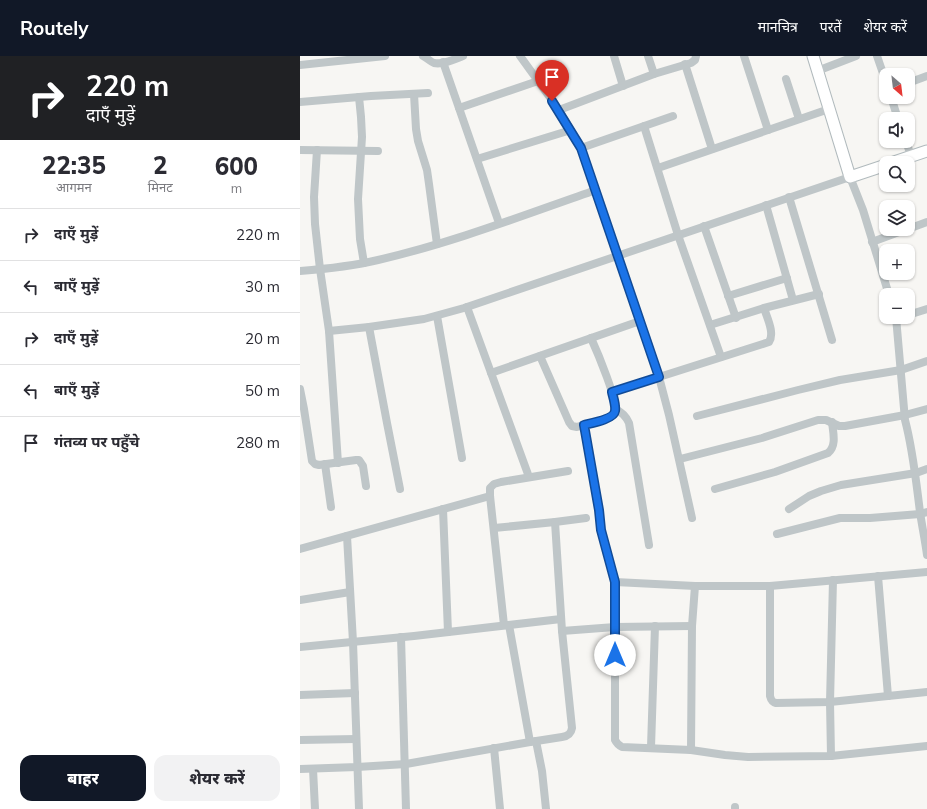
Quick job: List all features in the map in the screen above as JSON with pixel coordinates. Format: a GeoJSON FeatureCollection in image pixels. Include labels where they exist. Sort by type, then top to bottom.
{"type":"FeatureCollection","features":[{"type":"Feature","properties":{"kind":"street"},"geometry":{"type":"LineString","coordinates":[[300,65],[385,56]]}},
{"type":"Feature","properties":{"kind":"street"},"geometry":{"type":"LineString","coordinates":[[423,56],[436,63],[463,56]]}},
{"type":"Feature","properties":{"kind":"street"},"geometry":{"type":"LineString","coordinates":[[520,56],[559,110],[581,148],[659,377],[680,459],[692,518]]}},
{"type":"Feature","properties":{"kind":"street"},"geometry":{"type":"LineString","coordinates":[[614,56],[623,86]]}},
{"type":"Feature","properties":{"kind":"street"},"geometry":{"type":"LineString","coordinates":[[648,56],[654,74]]}},
{"type":"Feature","properties":{"kind":"street"},"geometry":{"type":"LineString","coordinates":[[559,110],[654,74],[691,63],[695,60],[696,56]]}},
{"type":"Feature","properties":{"kind":"street"},"geometry":{"type":"LineString","coordinates":[[744,56],[768,130]]}},
{"type":"Feature","properties":{"kind":"street"},"geometry":{"type":"LineString","coordinates":[[813,56],[850,177],[863,210],[887,288]]}},
{"type":"Feature","properties":{"kind":"street"},"geometry":{"type":"LineString","coordinates":[[817,71],[856,56]]}},
{"type":"Feature","properties":{"kind":"street"},"geometry":{"type":"LineString","coordinates":[[877,56],[881,68]]}},
{"type":"Feature","properties":{"kind":"street"},"geometry":{"type":"LineString","coordinates":[[443,62],[499,223]]}},
{"type":"Feature","properties":{"kind":"street"},"geometry":{"type":"LineString","coordinates":[[686,64],[712,149]]}},
{"type":"Feature","properties":{"kind":"street"},"geometry":{"type":"LineString","coordinates":[[915,80],[927,76]]}},
{"type":"Feature","properties":{"kind":"street"},"geometry":{"type":"LineString","coordinates":[[786,79],[799,119]]}},
{"type":"Feature","properties":{"kind":"street"},"geometry":{"type":"LineString","coordinates":[[459,108],[538,81]]}},
{"type":"Feature","properties":{"kind":"street"},"geometry":{"type":"LineString","coordinates":[[300,102],[428,93]]}},
{"type":"Feature","properties":{"kind":"street"},"geometry":{"type":"LineString","coordinates":[[414,94],[416,129],[427,170],[437,244]]}},
{"type":"Feature","properties":{"kind":"street"},"geometry":{"type":"LineString","coordinates":[[359,97],[361,117],[361,150],[358,199],[360,239],[364,263]]}},
{"type":"Feature","properties":{"kind":"street"},"geometry":{"type":"LineString","coordinates":[[658,168],[829,109]]}},
{"type":"Feature","properties":{"kind":"street"},"geometry":{"type":"LineString","coordinates":[[581,148],[673,116]]}},
{"type":"Feature","properties":{"kind":"street"},"geometry":{"type":"LineString","coordinates":[[644,126],[678,235],[721,357]]}},
{"type":"Feature","properties":{"kind":"street"},"geometry":{"type":"LineString","coordinates":[[476,159],[570,130]]}},
{"type":"Feature","properties":{"kind":"street"},"geometry":{"type":"LineString","coordinates":[[908,148],[911,156],[927,151]]}},
{"type":"Feature","properties":{"kind":"street"},"geometry":{"type":"LineString","coordinates":[[300,150],[378,150]]}},
{"type":"Feature","properties":{"kind":"street"},"geometry":{"type":"LineString","coordinates":[[317,150],[314,197],[315,224],[329,331],[338,463]]}},
{"type":"Feature","properties":{"kind":"street"},"geometry":{"type":"LineString","coordinates":[[329,331],[369,327],[437,316],[879,167]]}},
{"type":"Feature","properties":{"kind":"street"},"geometry":{"type":"LineString","coordinates":[[300,271],[320,270],[364,263],[437,244],[596,190]]}},
{"type":"Feature","properties":{"kind":"street"},"geometry":{"type":"LineString","coordinates":[[789,197],[832,340]]}},
{"type":"Feature","properties":{"kind":"street"},"geometry":{"type":"LineString","coordinates":[[766,206],[793,300]]}},
{"type":"Feature","properties":{"kind":"street"},"geometry":{"type":"LineString","coordinates":[[915,226],[927,222]]}},
{"type":"Feature","properties":{"kind":"street"},"geometry":{"type":"LineString","coordinates":[[704,226],[736,318]]}},
{"type":"Feature","properties":{"kind":"street"},"geometry":{"type":"LineString","coordinates":[[872,242],[889,236]]}},
{"type":"Feature","properties":{"kind":"street"},"geometry":{"type":"LineString","coordinates":[[728,296],[787,278]]}},
{"type":"Feature","properties":{"kind":"street"},"geometry":{"type":"LineString","coordinates":[[710,325],[764,308],[819,294]]}},
{"type":"Feature","properties":{"kind":"street"},"geometry":{"type":"LineString","coordinates":[[467,307],[529,477]]}},
{"type":"Feature","properties":{"kind":"street"},"geometry":{"type":"LineString","coordinates":[[612,392],[769,342],[772,338],[772,333],[764,308]]}},
{"type":"Feature","properties":{"kind":"street"},"geometry":{"type":"LineString","coordinates":[[915,313],[927,309]]}},
{"type":"Feature","properties":{"kind":"street"},"geometry":{"type":"LineString","coordinates":[[437,316],[462,458]]}},
{"type":"Feature","properties":{"kind":"street"},"geometry":{"type":"LineString","coordinates":[[491,373],[640,320]]}},
{"type":"Feature","properties":{"kind":"street"},"geometry":{"type":"LineString","coordinates":[[897,324],[905,415],[924,513],[927,555]]}},
{"type":"Feature","properties":{"kind":"street"},"geometry":{"type":"LineString","coordinates":[[369,327],[386,423],[400,489]]}},
{"type":"Feature","properties":{"kind":"street"},"geometry":{"type":"LineString","coordinates":[[540,356],[572,426],[584,425],[610,418],[615,414],[616,409],[612,392],[591,338]]}},
{"type":"Feature","properties":{"kind":"street"},"geometry":{"type":"LineString","coordinates":[[697,416],[833,382],[901,370],[927,361]]}},
{"type":"Feature","properties":{"kind":"street"},"geometry":{"type":"LineString","coordinates":[[300,389],[312,461],[319,465],[359,460],[363,466],[366,486]]}},
{"type":"Feature","properties":{"kind":"street"},"geometry":{"type":"LineString","coordinates":[[616,409],[623,414],[629,423],[649,545]]}},
{"type":"Feature","properties":{"kind":"street"},"geometry":{"type":"LineString","coordinates":[[680,459],[762,438],[818,420],[826,420],[839,426],[846,426],[905,415],[927,409]]}},
{"type":"Feature","properties":{"kind":"street"},"geometry":{"type":"LineString","coordinates":[[716,489],[775,472],[828,453],[834,446],[832,422]]}},
{"type":"Feature","properties":{"kind":"street"},"geometry":{"type":"LineString","coordinates":[[584,425],[599,510],[601,530],[615,582],[615,740],[619,746],[691,750],[748,757],[831,756],[927,746]]}},
{"type":"Feature","properties":{"kind":"street"},"geometry":{"type":"LineString","coordinates":[[325,464],[331,507]]}},
{"type":"Feature","properties":{"kind":"street"},"geometry":{"type":"LineString","coordinates":[[789,509],[809,496],[841,485],[916,473],[927,469]]}},
{"type":"Feature","properties":{"kind":"street"},"geometry":{"type":"LineString","coordinates":[[546,809],[542,771],[533,741],[506,625],[490,488],[494,484],[501,482],[568,471]]}},
{"type":"Feature","properties":{"kind":"street"},"geometry":{"type":"LineString","coordinates":[[300,549],[490,496]]}},
{"type":"Feature","properties":{"kind":"street"},"geometry":{"type":"LineString","coordinates":[[443,509],[448,632]]}},
{"type":"Feature","properties":{"kind":"street"},"geometry":{"type":"LineString","coordinates":[[777,534],[840,518],[870,518],[924,513]]}},
{"type":"Feature","properties":{"kind":"street"},"geometry":{"type":"LineString","coordinates":[[494,528],[586,518]]}},
{"type":"Feature","properties":{"kind":"street"},"geometry":{"type":"LineString","coordinates":[[300,769],[406,764],[567,736],[571,732],[572,728],[561,619],[555,522]]}},
{"type":"Feature","properties":{"kind":"street"},"geometry":{"type":"LineString","coordinates":[[347,536],[353,642],[359,809]]}},
{"type":"Feature","properties":{"kind":"street"},"geometry":{"type":"LineString","coordinates":[[615,582],[695,586],[770,586],[927,572]]}},
{"type":"Feature","properties":{"kind":"street"},"geometry":{"type":"LineString","coordinates":[[878,576],[888,696]]}},
{"type":"Feature","properties":{"kind":"street"},"geometry":{"type":"LineString","coordinates":[[831,756],[830,702],[833,580]]}},
{"type":"Feature","properties":{"kind":"street"},"geometry":{"type":"LineString","coordinates":[[691,750],[692,626],[695,586]]}},
{"type":"Feature","properties":{"kind":"street"},"geometry":{"type":"LineString","coordinates":[[770,586],[770,696],[771,700],[776,704],[830,702],[927,692]]}},
{"type":"Feature","properties":{"kind":"street"},"geometry":{"type":"LineString","coordinates":[[300,600],[350,592]]}},
{"type":"Feature","properties":{"kind":"street"},"geometry":{"type":"LineString","coordinates":[[300,647],[401,638],[561,619]]}},
{"type":"Feature","properties":{"kind":"street"},"geometry":{"type":"LineString","coordinates":[[562,630],[615,626],[692,626]]}},
{"type":"Feature","properties":{"kind":"street"},"geometry":{"type":"LineString","coordinates":[[651,747],[655,626]]}},
{"type":"Feature","properties":{"kind":"street"},"geometry":{"type":"LineString","coordinates":[[401,638],[406,764],[406,809]]}},
{"type":"Feature","properties":{"kind":"street"},"geometry":{"type":"LineString","coordinates":[[300,695],[355,693]]}},
{"type":"Feature","properties":{"kind":"street"},"geometry":{"type":"LineString","coordinates":[[300,740],[356,739]]}},
{"type":"Feature","properties":{"kind":"street"},"geometry":{"type":"LineString","coordinates":[[494,748],[500,809]]}},
{"type":"Feature","properties":{"kind":"street"},"geometry":{"type":"LineString","coordinates":[[313,768],[315,809]]}},
{"type":"Feature","properties":{"kind":"route"},"geometry":{"type":"LineString","coordinates":[[552,101],[559,110],[581,148],[659,377],[612,392],[616,409],[615,414],[610,418],[584,425],[599,510],[601,530],[615,582],[615,655]]}}]}
